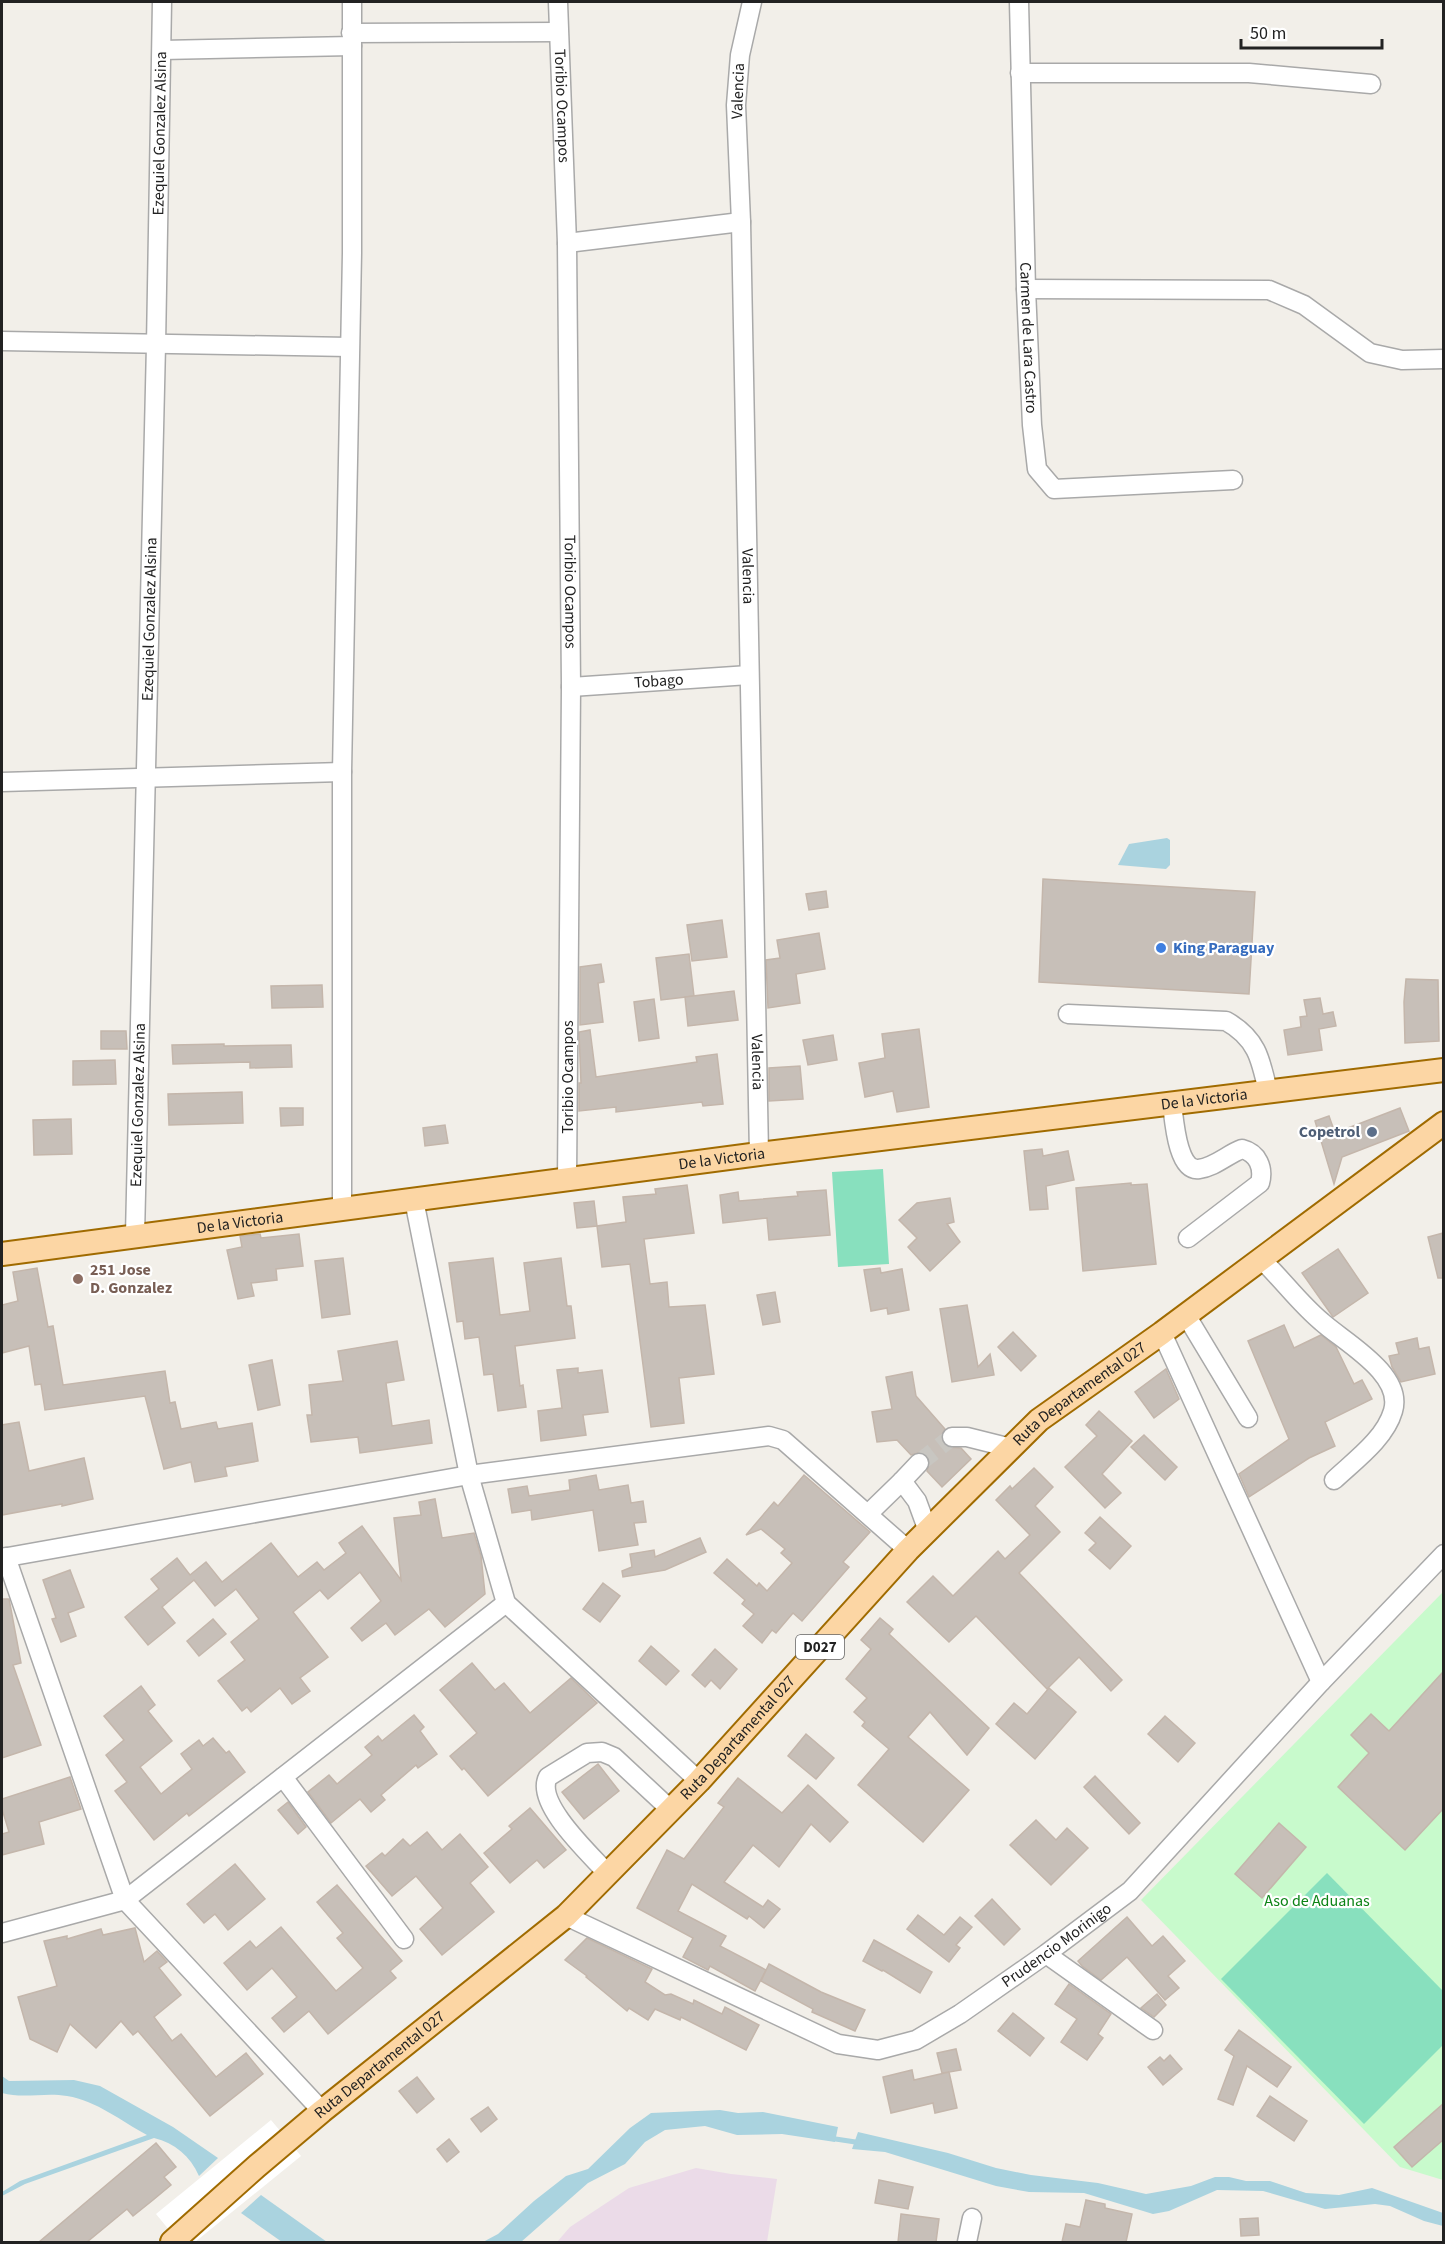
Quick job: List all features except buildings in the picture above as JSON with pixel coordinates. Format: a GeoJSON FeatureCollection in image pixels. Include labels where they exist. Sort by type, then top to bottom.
{"type":"FeatureCollection","features":[{"type":"Feature","properties":{"kind":"main road","name":"De la Victoria"},"geometry":{"type":"LineString","coordinates":[[2,1254],[759,1154],[1443,1070]]}},
{"type":"Feature","properties":{"kind":"main road","name":"Ruta Departamental 027"},"geometry":{"type":"LineString","coordinates":[[172,2242],[322,2111],[567,1916],[699,1781],[908,1550],[1039,1420],[1162,1333],[1443,1123]]}},
{"type":"Feature","properties":{"kind":"street","name":"Ezequiel Gonzalez Alsina"},"geometry":{"type":"LineString","coordinates":[[135,1235],[147,778],[162,2]]}},
{"type":"Feature","properties":{"kind":"street"},"geometry":{"type":"LineString","coordinates":[[342,1210],[342,772],[352,253],[351,2]]}},
{"type":"Feature","properties":{"kind":"street","name":"Toribio Ocampos"},"geometry":{"type":"LineString","coordinates":[[558,2],[567,243],[571,687],[567,1180]]}},
{"type":"Feature","properties":{"kind":"street","name":"Valencia"},"geometry":{"type":"LineString","coordinates":[[752,2],[740,55],[736,105],[741,222],[759,1154]]}},
{"type":"Feature","properties":{"kind":"street","name":"Carmen de Lara Castro"},"geometry":{"type":"LineString","coordinates":[[1019,2],[1026,289],[1036,469],[1054,489],[1233,480]]}},
{"type":"Feature","properties":{"kind":"street"},"geometry":{"type":"LineString","coordinates":[[162,50],[558,32]]}},
{"type":"Feature","properties":{"kind":"street"},"geometry":{"type":"LineString","coordinates":[[1020,73],[1249,73],[1371,84]]}},
{"type":"Feature","properties":{"kind":"street"},"geometry":{"type":"LineString","coordinates":[[567,243],[741,222]]}},
{"type":"Feature","properties":{"kind":"street"},"geometry":{"type":"LineString","coordinates":[[1026,289],[1269,290],[1304,305],[1370,353],[1402,360],[1443,359]]}},
{"type":"Feature","properties":{"kind":"street"},"geometry":{"type":"LineString","coordinates":[[2,341],[349,347]]}},
{"type":"Feature","properties":{"kind":"street","name":"Tobago"},"geometry":{"type":"LineString","coordinates":[[571,687],[748,675]]}},
{"type":"Feature","properties":{"kind":"street"},"geometry":{"type":"LineString","coordinates":[[2,782],[342,772]]}},
{"type":"Feature","properties":{"kind":"street"},"geometry":{"type":"LineString","coordinates":[[1068,1014],[1226,1021],[1241,1029],[1251,1041],[1262,1062],[1268,1092]]}},
{"type":"Feature","properties":{"kind":"street"},"geometry":{"type":"LineString","coordinates":[[1172,1104],[1177,1141],[1184,1158],[1193,1168],[1206,1167],[1242,1149],[1253,1154],[1261,1170],[1260,1183],[1188,1238]]}},
{"type":"Feature","properties":{"kind":"street"},"geometry":{"type":"LineString","coordinates":[[414,1200],[470,1475],[506,1603],[699,1781]]}},
{"type":"Feature","properties":{"kind":"street"},"geometry":{"type":"LineString","coordinates":[[1261,1259],[1321,1322],[1371,1361],[1394,1393],[1394,1410],[1386,1425],[1370,1446],[1334,1480]]}},
{"type":"Feature","properties":{"kind":"street"},"geometry":{"type":"LineString","coordinates":[[1186,1315],[1248,1418]]}},
{"type":"Feature","properties":{"kind":"street"},"geometry":{"type":"LineString","coordinates":[[1162,1333],[1321,1682]]}},
{"type":"Feature","properties":{"kind":"street"},"geometry":{"type":"LineString","coordinates":[[322,2111],[124,1900],[4,1558],[470,1475],[769,1436],[783,1440],[908,1550]]}},
{"type":"Feature","properties":{"kind":"street"},"geometry":{"type":"LineString","coordinates":[[952,1437],[967,1437],[1011,1448]]}},
{"type":"Feature","properties":{"kind":"street"},"geometry":{"type":"LineString","coordinates":[[868,1514],[920,1463]]}},
{"type":"Feature","properties":{"kind":"street"},"geometry":{"type":"LineString","coordinates":[[902,1481],[917,1501],[928,1531]]}},
{"type":"Feature","properties":{"kind":"street","name":"Prudencio Morinigo"},"geometry":{"type":"LineString","coordinates":[[567,1916],[838,2044],[879,2050],[916,2040],[960,2014],[1046,1954],[1130,1891],[1321,1682],[1443,1554]]}},
{"type":"Feature","properties":{"kind":"street"},"geometry":{"type":"LineString","coordinates":[[2,1933],[124,1900],[506,1603]]}},
{"type":"Feature","properties":{"kind":"street"},"geometry":{"type":"LineString","coordinates":[[608,1874],[556,1814],[546,1794],[545,1782],[548,1777],[587,1753],[602,1752],[614,1757],[671,1810]]}},
{"type":"Feature","properties":{"kind":"street"},"geometry":{"type":"LineString","coordinates":[[283,1777],[404,1938]]}},
{"type":"Feature","properties":{"kind":"street"},"geometry":{"type":"LineString","coordinates":[[1046,1954],[1153,2030]]}},
{"type":"Feature","properties":{"kind":"street"},"geometry":{"type":"LineString","coordinates":[[967,2242],[972,2218]]}},
{"type":"Feature","properties":{"kind":"shaded area"},"geometry":{"type":"Polygon","coordinates":[[[696,2168],[777,2179],[767,2242],[557,2242],[570,2227],[629,2188],[696,2168]]]}},
{"type":"Feature","properties":{"kind":"green space"},"geometry":{"type":"Polygon","coordinates":[[[883,1169],[889,1264],[838,1267],[832,1172],[883,1169]]]}},
{"type":"Feature","properties":{"kind":"green space","name":"Aso de Aduanas"},"geometry":{"type":"Polygon","coordinates":[[[1443,1592],[1443,2180],[1400,2167],[1141,1900],[1443,1592]]]}},
{"type":"Feature","properties":{"kind":"green space"},"geometry":{"type":"Polygon","coordinates":[[[1327,1873],[1443,1991],[1443,2045],[1364,2124],[1221,1979],[1327,1873]]]}},
{"type":"Feature","properties":{"kind":"water"},"geometry":{"type":"Polygon","coordinates":[[[1167,838],[1170,840],[1170,865],[1166,869],[1118,865],[1129,844],[1167,838]]]}},
{"type":"Feature","properties":{"kind":"water"},"geometry":{"type":"Polygon","coordinates":[[[2,2076],[9,2081],[74,2080],[100,2086],[173,2127],[218,2158],[199,2176],[181,2151],[169,2143],[154,2138],[25,2184],[2,2196],[2,2192],[20,2181],[147,2135],[99,2107],[78,2099],[59,2095],[2,2093],[2,2076]]]}},
{"type":"Feature","properties":{"kind":"water"},"geometry":{"type":"Polygon","coordinates":[[[720,2110],[738,2113],[763,2112],[838,2127],[835,2142],[782,2134],[737,2135],[705,2126],[665,2130],[645,2142],[625,2164],[588,2183],[521,2242],[483,2242],[498,2234],[566,2176],[588,2169],[630,2128],[651,2113],[720,2110]]]}},
{"type":"Feature","properties":{"kind":"water"},"geometry":{"type":"Polygon","coordinates":[[[858,2132],[948,2153],[996,2168],[1031,2175],[1098,2183],[1146,2194],[1191,2186],[1215,2177],[1270,2181],[1306,2193],[1339,2195],[1372,2188],[1443,2213],[1443,2226],[1424,2221],[1390,2206],[1375,2204],[1325,2209],[1263,2191],[1217,2190],[1169,2211],[1153,2214],[1084,2193],[1029,2192],[996,2186],[885,2152],[852,2149],[858,2132]]]}},
{"type":"Feature","properties":{"kind":"water"},"geometry":{"type":"Polygon","coordinates":[[[261,2195],[327,2242],[282,2242],[241,2213],[261,2195]]]}},
{"type":"Feature","properties":{"kind":"pier"},"geometry":{"type":"Polygon","coordinates":[[[271,2120],[301,2156],[195,2242],[179,2242],[156,2214],[271,2120]]]}},
{"type":"Feature","properties":{"kind":"waterway"},"geometry":{"type":"LineString","coordinates":[[829,2138],[862,2143]]}},
{"type":"Feature","properties":{"kind":"tunnel"},"geometry":{"type":"LineString","coordinates":[[919,1463],[952,1437]]}},
{"type":"Feature","properties":{"kind":"place","name":"King Paraguay"},"geometry":{"type":"Point","coordinates":[1161,948]}},
{"type":"Feature","properties":{"kind":"place","name":"Copetrol"},"geometry":{"type":"Point","coordinates":[1372,1132]}},
{"type":"Feature","properties":{"kind":"place","name":"251 Jose D. Gonzalez"},"geometry":{"type":"Point","coordinates":[78,1279]}}]}
